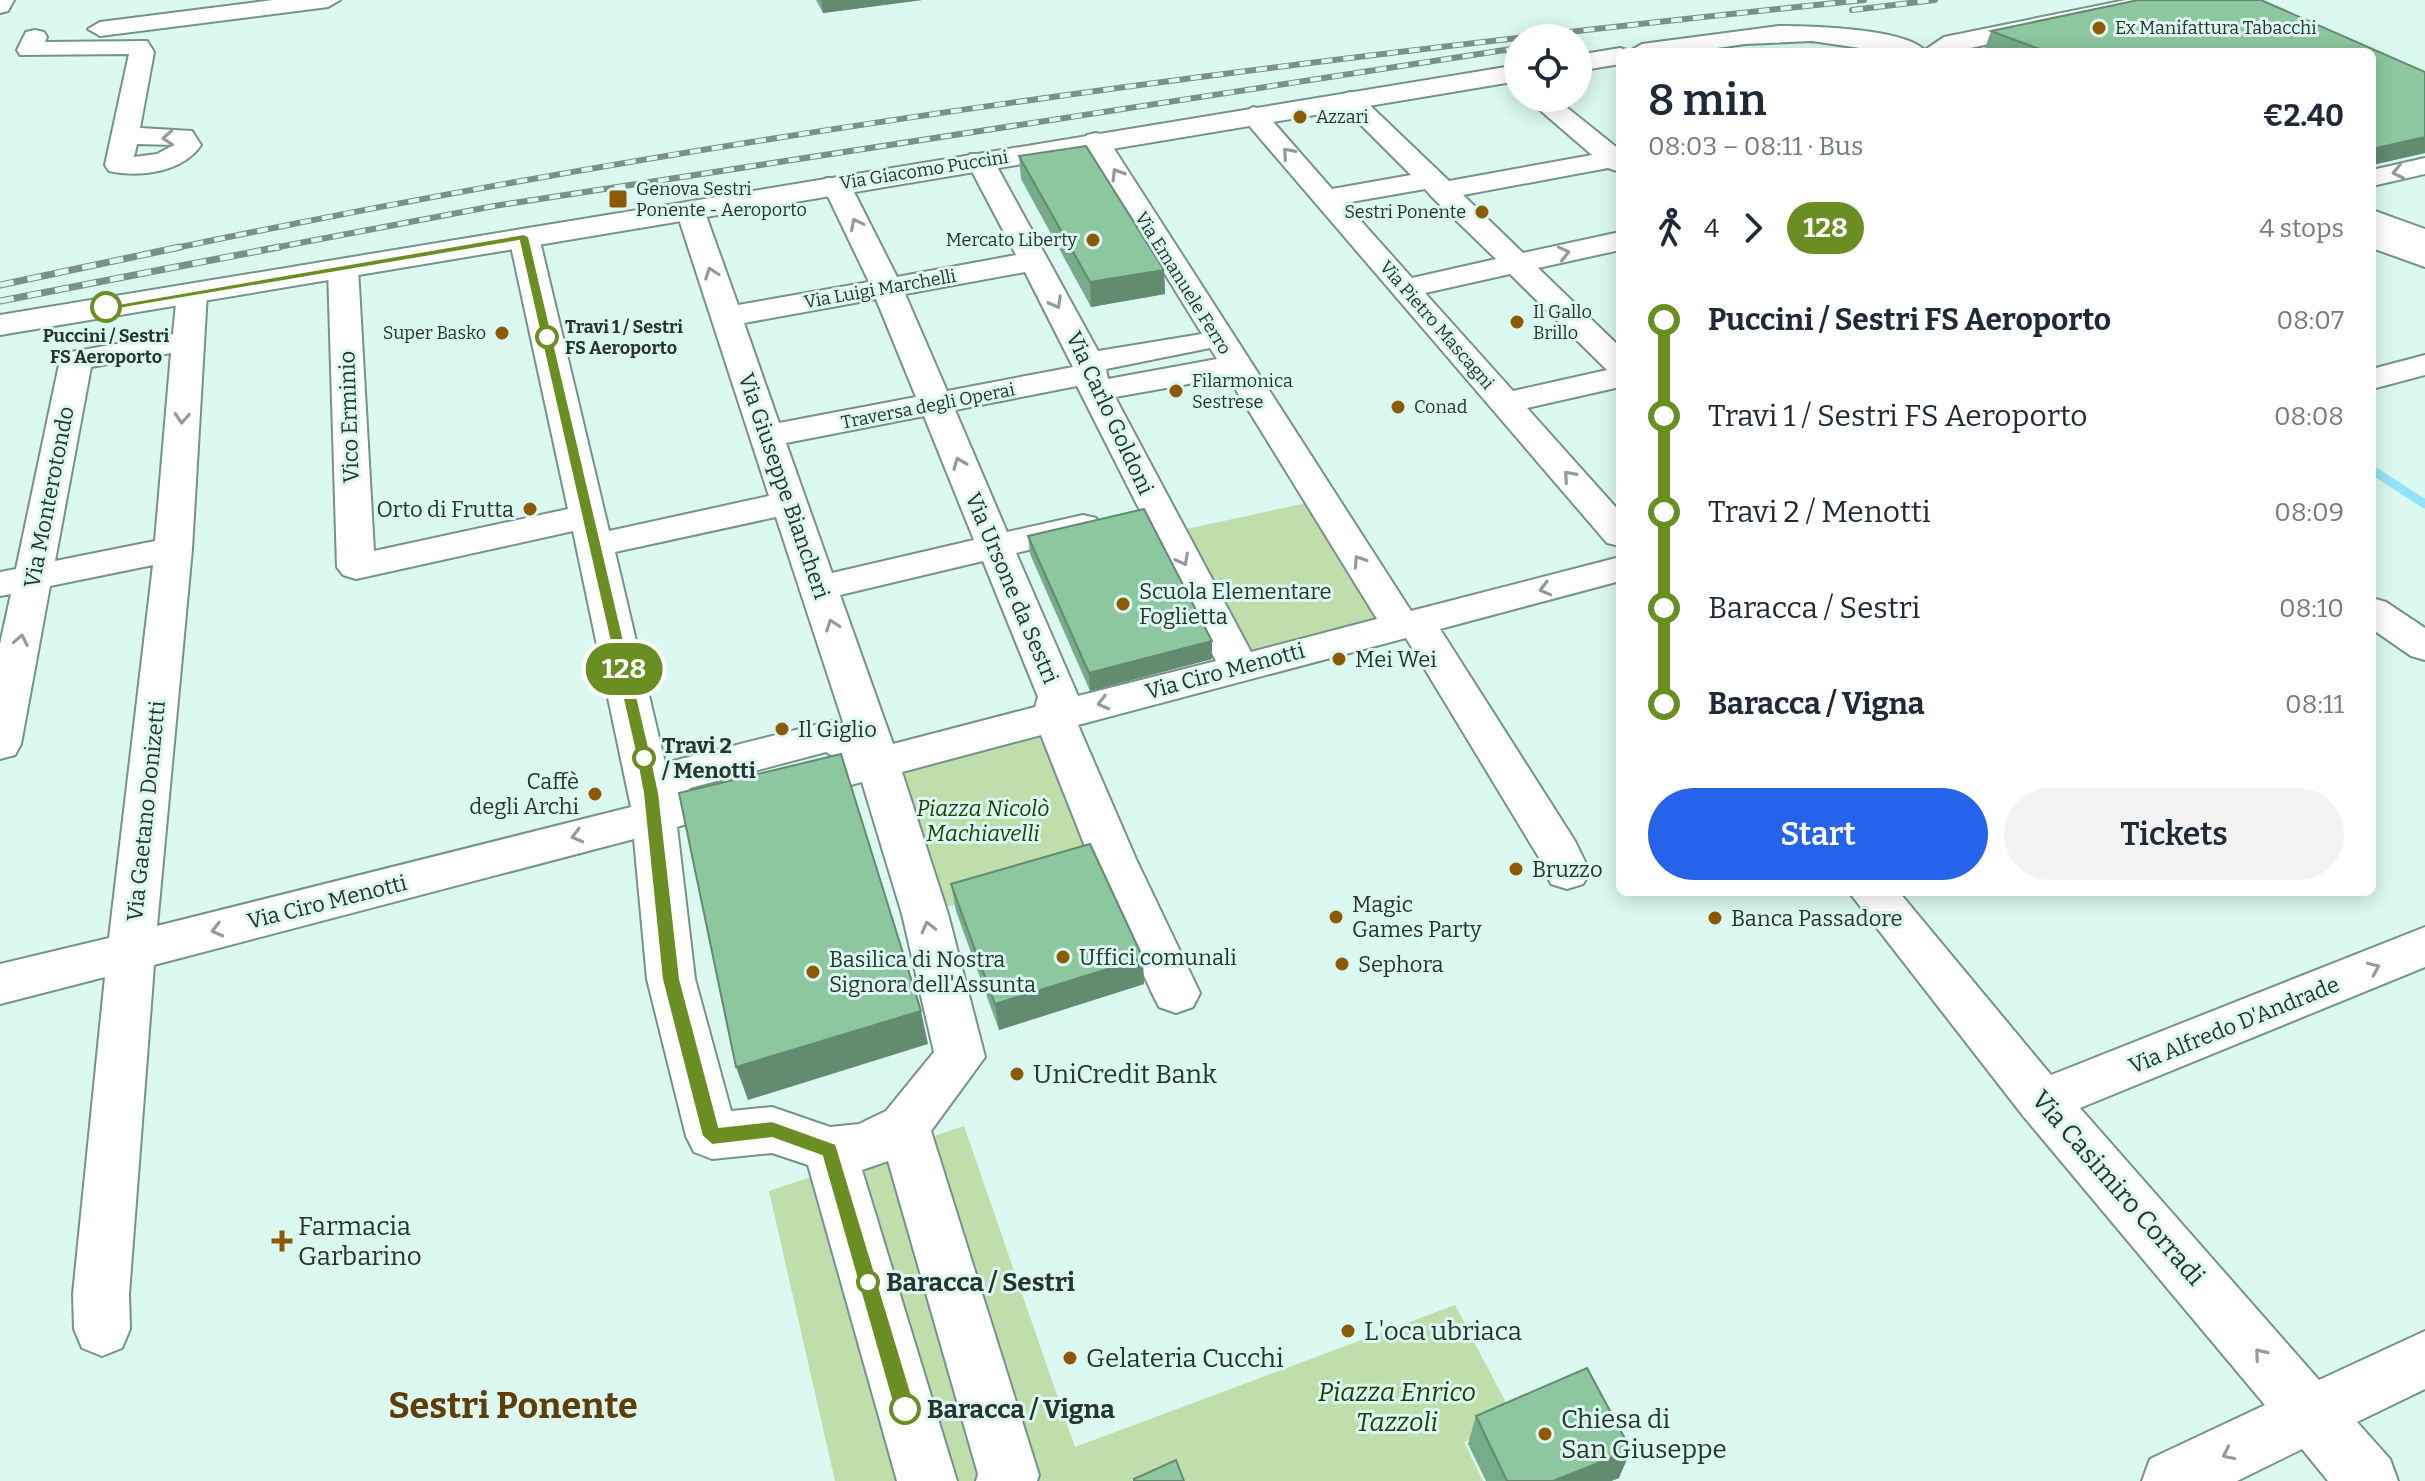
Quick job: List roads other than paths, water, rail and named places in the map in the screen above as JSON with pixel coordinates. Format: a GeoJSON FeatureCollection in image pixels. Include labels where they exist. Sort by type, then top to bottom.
{"type":"FeatureCollection","features":[{"type":"Feature","properties":{"kind":"main road"},"geometry":{"type":"LineString","coordinates":[[1693,48],[1819,31],[1871,37],[1902,48]]}},
{"type":"Feature","properties":{"kind":"main road"},"geometry":{"type":"LineString","coordinates":[[1592,61],[1616,57]]}},
{"type":"Feature","properties":{"kind":"main road","name":"Via Giacomo Puccini"},"geometry":{"type":"LineString","coordinates":[[0,325],[1253,115],[1504,78]]}},
{"type":"Feature","properties":{"kind":"main road"},"geometry":{"type":"LineString","coordinates":[[2376,239],[2425,258]]}},
{"type":"Feature","properties":{"kind":"street"},"geometry":{"type":"LineString","coordinates":[[0,6],[2,0]]}},
{"type":"Feature","properties":{"kind":"street"},"geometry":{"type":"LineString","coordinates":[[125,136],[183,137],[188,145],[184,152],[166,160],[119,165],[142,52],[138,46],[29,50],[23,39],[328,0]]}},
{"type":"Feature","properties":{"kind":"street"},"geometry":{"type":"LineString","coordinates":[[1942,48],[1953,42],[2161,0]]}},
{"type":"Feature","properties":{"kind":"street"},"geometry":{"type":"LineString","coordinates":[[1350,100],[1616,361]]}},
{"type":"Feature","properties":{"kind":"street"},"geometry":{"type":"LineString","coordinates":[[1558,112],[1614,154]]}},
{"type":"Feature","properties":{"kind":"street","name":"Via Pietro Mascagni"},"geometry":{"type":"LineString","coordinates":[[1253,115],[1616,530]]}},
{"type":"Feature","properties":{"kind":"street","name":"Via Emanuele Ferro"},"geometry":{"type":"LineString","coordinates":[[1096,141],[1226,353],[1559,853],[1567,872]]}},
{"type":"Feature","properties":{"kind":"street"},"geometry":{"type":"LineString","coordinates":[[1327,198],[1437,185],[1614,154]]}},
{"type":"Feature","properties":{"kind":"street","name":"Via Carlo Goldoni"},"geometry":{"type":"LineString","coordinates":[[980,160],[1090,376],[1132,516],[1239,667]]}},
{"type":"Feature","properties":{"kind":"street"},"geometry":{"type":"LineString","coordinates":[[2376,177],[2425,166]]}},
{"type":"Feature","properties":{"kind":"street","name":"Via Ursone da Sestri"},"geometry":{"type":"LineString","coordinates":[[836,184],[887,288],[1058,697],[1054,716],[1113,859],[1176,993]]}},
{"type":"Feature","properties":{"kind":"street","name":"Via Giuseppe Biancheri"},"geometry":{"type":"LineString","coordinates":[[690,210],[878,763],[925,914],[960,1057],[904,1127]]}},
{"type":"Feature","properties":{"kind":"street"},"geometry":{"type":"LineString","coordinates":[[2376,221],[2425,239]]}},
{"type":"Feature","properties":{"kind":"street"},"geometry":{"type":"LineString","coordinates":[[524,237],[646,768],[671,979],[712,1136],[772,1130],[830,1150],[865,1147],[904,1127],[1008,1478]]}},
{"type":"Feature","properties":{"kind":"street"},"geometry":{"type":"LineString","coordinates":[[1406,288],[1616,242]]}},
{"type":"Feature","properties":{"kind":"street","name":"Via Luigi Marchelli"},"geometry":{"type":"LineString","coordinates":[[726,317],[1034,261]]}},
{"type":"Feature","properties":{"kind":"street","name":"Vico Erminio"},"geometry":{"type":"LineString","coordinates":[[343,268],[356,567],[592,530]]}},
{"type":"Feature","properties":{"kind":"street","name":"Via Gaetano Donizetti"},"geometry":{"type":"LineString","coordinates":[[102,1329],[101,1294],[173,549],[192,293]]}},
{"type":"Feature","properties":{"kind":"street","name":"Via Monterotondo"},"geometry":{"type":"LineString","coordinates":[[0,744],[17,581],[76,360],[187,341]]}},
{"type":"Feature","properties":{"kind":"street"},"geometry":{"type":"LineString","coordinates":[[2376,348],[2419,366]]}},
{"type":"Feature","properties":{"kind":"street","name":"Traversa degli Operai"},"geometry":{"type":"LineString","coordinates":[[767,436],[1226,353]]}},
{"type":"Feature","properties":{"kind":"street"},"geometry":{"type":"LineString","coordinates":[[1505,403],[1616,364]]}},
{"type":"Feature","properties":{"kind":"street"},"geometry":{"type":"LineString","coordinates":[[2376,378],[2419,366]]}},
{"type":"Feature","properties":{"kind":"street"},"geometry":{"type":"LineString","coordinates":[[592,530],[789,503]]}},
{"type":"Feature","properties":{"kind":"street"},"geometry":{"type":"LineString","coordinates":[[819,588],[1132,516]]}},
{"type":"Feature","properties":{"kind":"street"},"geometry":{"type":"LineString","coordinates":[[17,581],[173,549]]}},
{"type":"Feature","properties":{"kind":"street","name":"Via Ciro Menotti"},"geometry":{"type":"LineString","coordinates":[[0,984],[653,817],[878,763],[1616,570]]}},
{"type":"Feature","properties":{"kind":"street"},"geometry":{"type":"LineString","coordinates":[[2376,614],[2425,647]]}},
{"type":"Feature","properties":{"kind":"street","name":"Via Casimiro Corradi"},"geometry":{"type":"LineString","coordinates":[[1875,896],[2042,1101],[2368,1481]]}},
{"type":"Feature","properties":{"kind":"street","name":"Via Alfredo D'Andrade"},"geometry":{"type":"LineString","coordinates":[[2042,1101],[2425,946]]}},
{"type":"Feature","properties":{"kind":"street"},"geometry":{"type":"LineString","coordinates":[[830,1150],[927,1481]]}},
{"type":"Feature","properties":{"kind":"street"},"geometry":{"type":"LineString","coordinates":[[2172,1481],[2425,1359]]}},
{"type":"Feature","properties":{"kind":"waterway"},"geometry":{"type":"LineString","coordinates":[[2376,473],[2425,504]]}},
{"type":"Feature","properties":{"kind":"railway"},"geometry":{"type":"LineString","coordinates":[[171,249],[591,169],[1014,102],[1438,47],[1864,0]]}},
{"type":"Feature","properties":{"kind":"railway"},"geometry":{"type":"LineString","coordinates":[[1852,10],[1935,0]]}},
{"type":"Feature","properties":{"kind":"railway"},"geometry":{"type":"LineString","coordinates":[[268,249],[494,206],[1504,50]]}},
{"type":"Feature","properties":{"kind":"railway"},"geometry":{"type":"LineString","coordinates":[[0,285],[180,247]]}},
{"type":"Feature","properties":{"kind":"railway"},"geometry":{"type":"LineString","coordinates":[[0,301],[279,247]]}},
{"type":"Feature","properties":{"kind":"place","name":"Ex Manifattura Tabacchi"},"geometry":{"type":"Point","coordinates":[2099,28]}},
{"type":"Feature","properties":{"kind":"place","name":"Azzari"},"geometry":{"type":"Point","coordinates":[1300,117]}},
{"type":"Feature","properties":{"kind":"place","name":"Genova Sestri Ponente - Aeroporto"},"geometry":{"type":"Point","coordinates":[618,199]}},
{"type":"Feature","properties":{"kind":"place","name":"Sestri Ponente"},"geometry":{"type":"Point","coordinates":[1482,212]}},
{"type":"Feature","properties":{"kind":"place","name":"Mercato Liberty"},"geometry":{"type":"Point","coordinates":[1093,240]}},
{"type":"Feature","properties":{"kind":"place","name":"Puccini / Sestri FS Aeroporto"},"geometry":{"type":"Point","coordinates":[106,307]}},
{"type":"Feature","properties":{"kind":"place","name":"Il Gallo Brillo"},"geometry":{"type":"Point","coordinates":[1517,322]}},
{"type":"Feature","properties":{"kind":"place","name":"Super Basko"},"geometry":{"type":"Point","coordinates":[502,333]}},
{"type":"Feature","properties":{"kind":"place","name":"Travi 1 / Sestri FS Aeroporto"},"geometry":{"type":"Point","coordinates":[547,337]}},
{"type":"Feature","properties":{"kind":"place","name":"Filarmonica Sestrese"},"geometry":{"type":"Point","coordinates":[1176,391]}},
{"type":"Feature","properties":{"kind":"place","name":"Conad"},"geometry":{"type":"Point","coordinates":[1398,407]}},
{"type":"Feature","properties":{"kind":"place","name":"Orto di Frutta"},"geometry":{"type":"Point","coordinates":[530,509]}},
{"type":"Feature","properties":{"kind":"place","name":"Scuola Elementare Foglietta"},"geometry":{"type":"Point","coordinates":[1123,604]}},
{"type":"Feature","properties":{"kind":"place","name":"Mei Wei"},"geometry":{"type":"Point","coordinates":[1339,659]}},
{"type":"Feature","properties":{"kind":"place","name":"Il Giglio"},"geometry":{"type":"Point","coordinates":[782,729]}},
{"type":"Feature","properties":{"kind":"place","name":"Travi 2 / Menotti"},"geometry":{"type":"Point","coordinates":[644,758]}},
{"type":"Feature","properties":{"kind":"place","name":"Caffè degli Archi"},"geometry":{"type":"Point","coordinates":[595,794]}},
{"type":"Feature","properties":{"kind":"place","name":"Bruzzo"},"geometry":{"type":"Point","coordinates":[1516,869]}},
{"type":"Feature","properties":{"kind":"place","name":"Magic Games Party"},"geometry":{"type":"Point","coordinates":[1336,917]}},
{"type":"Feature","properties":{"kind":"place","name":"Banca Passadore"},"geometry":{"type":"Point","coordinates":[1715,918]}},
{"type":"Feature","properties":{"kind":"place","name":"Uffici comunali"},"geometry":{"type":"Point","coordinates":[1063,957]}},
{"type":"Feature","properties":{"kind":"place","name":"Sephora"},"geometry":{"type":"Point","coordinates":[1342,964]}},
{"type":"Feature","properties":{"kind":"place","name":"Basilica di Nostra Signora dell'Assunta"},"geometry":{"type":"Point","coordinates":[813,972]}},
{"type":"Feature","properties":{"kind":"place","name":"UniCredit Bank"},"geometry":{"type":"Point","coordinates":[1017,1074]}},
{"type":"Feature","properties":{"kind":"place","name":"Farmacia Garbarino"},"geometry":{"type":"Point","coordinates":[282,1241]}},
{"type":"Feature","properties":{"kind":"place","name":"Baracca / Sestri"},"geometry":{"type":"Point","coordinates":[868,1282]}},
{"type":"Feature","properties":{"kind":"place","name":"L'oca ubriaca"},"geometry":{"type":"Point","coordinates":[1348,1331]}},
{"type":"Feature","properties":{"kind":"place","name":"Gelateria Cucchi"},"geometry":{"type":"Point","coordinates":[1070,1358]}},
{"type":"Feature","properties":{"kind":"place","name":"Baracca / Vigna"},"geometry":{"type":"Point","coordinates":[905,1409]}},
{"type":"Feature","properties":{"kind":"place","name":"Chiesa di San Giuseppe"},"geometry":{"type":"Point","coordinates":[1545,1434]}},
{"type":"Feature","properties":{"kind":"district","name":"Sestri Ponente"},"geometry":{"type":"Point","coordinates":[513,1406]}},
{"type":"Feature","properties":{"kind":"park label","name":"Piazza Nicolò Machiavelli"},"geometry":{"type":"Point","coordinates":[983,820]}},
{"type":"Feature","properties":{"kind":"park label","name":"Piazza Enrico Tazzoli"},"geometry":{"type":"Point","coordinates":[1397,1407]}}]}
